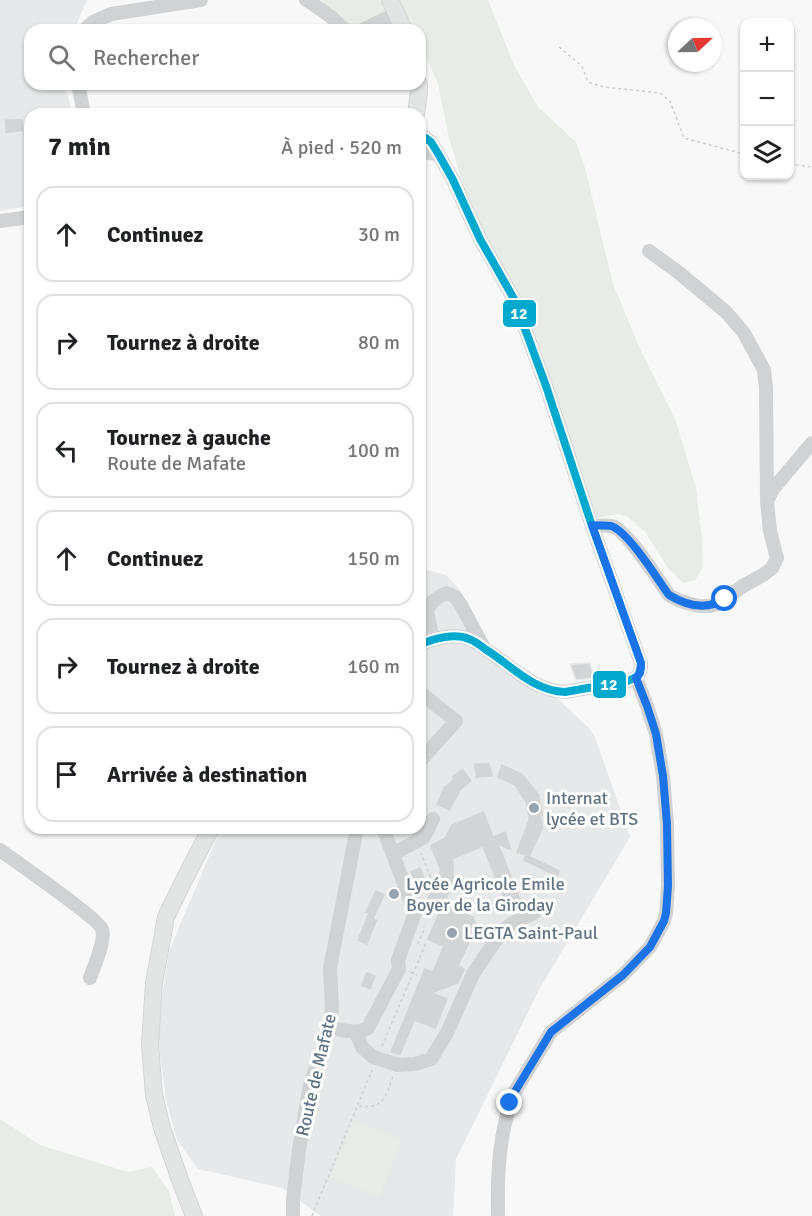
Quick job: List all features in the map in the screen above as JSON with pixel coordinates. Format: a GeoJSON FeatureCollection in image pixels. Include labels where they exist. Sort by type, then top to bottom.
{"type":"FeatureCollection","features":[{"type":"Feature","properties":{"kind":"main road"},"geometry":{"type":"LineString","coordinates":[[393,7],[401,24]]}},
{"type":"Feature","properties":{"kind":"main road"},"geometry":{"type":"LineString","coordinates":[[417,108],[419,90]]}},
{"type":"Feature","properties":{"kind":"main road"},"geometry":{"type":"LineString","coordinates":[[194,1216],[162,1128],[154,1095],[150,1044],[154,983],[166,917],[209,834]]}},
{"type":"Feature","properties":{"kind":"street"},"geometry":{"type":"LineString","coordinates":[[91,24],[111,14],[201,0]]}},
{"type":"Feature","properties":{"kind":"street"},"geometry":{"type":"LineString","coordinates":[[306,0],[338,24]]}},
{"type":"Feature","properties":{"kind":"street"},"geometry":{"type":"LineString","coordinates":[[370,24],[393,7]]}},
{"type":"Feature","properties":{"kind":"street"},"geometry":{"type":"LineString","coordinates":[[79,90],[83,108]]}},
{"type":"Feature","properties":{"kind":"street"},"geometry":{"type":"LineString","coordinates":[[426,138],[431,142],[453,180],[480,239],[514,299],[641,663],[640,673],[636,678],[621,683],[565,692],[541,688],[469,638],[454,636],[426,642],[427,610],[432,601],[447,593],[455,597],[484,648]]}},
{"type":"Feature","properties":{"kind":"street"},"geometry":{"type":"LineString","coordinates":[[426,152],[439,155]]}},
{"type":"Feature","properties":{"kind":"street"},"geometry":{"type":"LineString","coordinates":[[0,221],[24,218]]}},
{"type":"Feature","properties":{"kind":"street"},"geometry":{"type":"LineString","coordinates":[[592,525],[612,526],[621,531],[669,595],[699,606],[718,604],[772,568],[777,558],[770,531],[767,501],[764,369],[744,333],[726,312],[649,250]]}},
{"type":"Feature","properties":{"kind":"street"},"geometry":{"type":"LineString","coordinates":[[767,501],[773,489],[812,443]]}},
{"type":"Feature","properties":{"kind":"street"},"geometry":{"type":"LineString","coordinates":[[498,1216],[499,1155],[514,1093],[547,1037],[623,975],[650,947],[664,921],[668,886],[667,824],[660,750],[636,678]]}},
{"type":"Feature","properties":{"kind":"street"},"geometry":{"type":"LineString","coordinates":[[426,697],[456,721],[426,754]]}},
{"type":"Feature","properties":{"kind":"street"},"geometry":{"type":"LineString","coordinates":[[426,832],[433,819]]}},
{"type":"Feature","properties":{"kind":"street","name":"Route de Mafate"},"geometry":{"type":"LineString","coordinates":[[293,1216],[299,1149],[310,1084],[330,1028],[332,1009],[330,968],[356,834]]}},
{"type":"Feature","properties":{"kind":"street"},"geometry":{"type":"LineString","coordinates":[[330,1028],[362,1032],[368,1028],[399,969],[398,960],[415,913],[385,834]]}},
{"type":"Feature","properties":{"kind":"street"},"geometry":{"type":"LineString","coordinates":[[393,854],[425,834]]}},
{"type":"Feature","properties":{"kind":"street"},"geometry":{"type":"LineString","coordinates":[[0,850],[100,925],[103,932],[102,943],[90,978]]}},
{"type":"Feature","properties":{"kind":"street"},"geometry":{"type":"LineString","coordinates":[[356,1032],[362,1047],[373,1057],[398,1065],[415,1064],[431,1059],[447,1034],[473,974],[489,950],[511,924],[534,913]]}},
{"type":"Feature","properties":{"kind":"path"},"geometry":{"type":"LineString","coordinates":[[559,47],[582,66],[588,82],[604,87],[660,93],[670,101],[684,138],[740,153]]}},
{"type":"Feature","properties":{"kind":"path"},"geometry":{"type":"LineString","coordinates":[[794,165],[812,167]]}},
{"type":"Feature","properties":{"kind":"path"},"geometry":{"type":"LineString","coordinates":[[312,1216],[376,1058],[426,943]]}},
{"type":"Feature","properties":{"kind":"path"},"geometry":{"type":"LineString","coordinates":[[357,1105],[369,1107],[378,1105],[384,1100],[398,1065]]}},
{"type":"Feature","properties":{"kind":"shaded area"},"geometry":{"type":"Polygon","coordinates":[[[0,0],[87,0],[77,24],[24,24],[24,90],[67,90],[71,108],[24,108],[24,207],[0,211],[0,0]]]}},
{"type":"Feature","properties":{"kind":"shaded area"},"geometry":{"type":"Polygon","coordinates":[[[321,0],[380,0],[393,24],[347,24],[321,0]]]}},
{"type":"Feature","properties":{"kind":"shaded area"},"geometry":{"type":"Polygon","coordinates":[[[396,0],[488,0],[514,65],[538,107],[576,142],[585,168],[613,284],[641,351],[675,419],[696,488],[703,567],[695,580],[683,583],[668,568],[645,532],[628,517],[619,514],[595,518],[467,198],[449,138],[438,84],[426,57],[426,24],[410,24],[396,0]]]}},
{"type":"Feature","properties":{"kind":"shaded area","name":"Lycée Agricole Emile Boyer de la Giroday"},"geometry":{"type":"Polygon","coordinates":[[[426,570],[446,575],[461,591],[496,663],[558,699],[589,728],[595,737],[630,837],[540,988],[456,1159],[453,1216],[321,1216],[282,1188],[198,1169],[177,1140],[166,1099],[157,1031],[169,951],[218,834],[426,834],[426,570]]]}},
{"type":"Feature","properties":{"kind":"shaded area"},"geometry":{"type":"Polygon","coordinates":[[[0,1119],[40,1145],[128,1172],[152,1167],[169,1191],[175,1216],[0,1216],[0,1119]]]}},
{"type":"Feature","properties":{"kind":"shaded area"},"geometry":{"type":"Polygon","coordinates":[[[354,1121],[402,1140],[379,1196],[331,1177],[354,1121]]]}},
{"type":"Feature","properties":{"kind":"building"},"geometry":{"type":"Polygon","coordinates":[[[23,118],[24,132],[5,134],[4,119],[23,118]]]}},
{"type":"Feature","properties":{"kind":"building"},"geometry":{"type":"Polygon","coordinates":[[[590,663],[594,678],[576,680],[570,664],[590,663]]]}},
{"type":"Feature","properties":{"kind":"building"},"geometry":{"type":"Polygon","coordinates":[[[490,762],[494,777],[475,779],[473,763],[490,762]]]}},
{"type":"Feature","properties":{"kind":"building"},"geometry":{"type":"Polygon","coordinates":[[[501,763],[523,773],[540,794],[544,828],[531,856],[561,870],[558,878],[522,861],[524,856],[515,853],[528,819],[525,803],[514,786],[496,778],[501,763]]]}},
{"type":"Feature","properties":{"kind":"building"},"geometry":{"type":"Polygon","coordinates":[[[463,767],[473,781],[462,790],[450,812],[435,805],[443,787],[452,779],[450,777],[463,767]]]}},
{"type":"Feature","properties":{"kind":"building"},"geometry":{"type":"Polygon","coordinates":[[[484,810],[494,835],[506,830],[513,852],[501,847],[525,908],[509,915],[506,907],[482,916],[478,906],[502,897],[482,848],[454,860],[454,875],[457,877],[446,903],[474,916],[478,927],[460,965],[466,969],[459,984],[436,993],[449,998],[436,1030],[415,1022],[401,1056],[389,1053],[424,967],[432,970],[442,947],[426,940],[440,907],[426,899],[439,870],[429,845],[444,837],[451,824],[484,810]]]}},
{"type":"Feature","properties":{"kind":"building"},"geometry":{"type":"Polygon","coordinates":[[[421,866],[427,882],[415,887],[409,871],[421,866]]]}},
{"type":"Feature","properties":{"kind":"building"},"geometry":{"type":"Polygon","coordinates":[[[375,889],[386,894],[375,918],[378,920],[368,946],[356,941],[367,914],[364,913],[375,889]]]}},
{"type":"Feature","properties":{"kind":"building"},"geometry":{"type":"Polygon","coordinates":[[[366,971],[377,975],[371,991],[360,986],[366,971]]]}},
{"type":"Feature","properties":{"kind":"transit line","name":"12"},"geometry":{"type":"LineString","coordinates":[[426,138],[431,142],[453,180],[480,239],[514,299],[546,386],[641,668],[638,676],[628,681],[565,692],[553,691],[532,682],[469,639],[457,636],[426,642]]}},
{"type":"Feature","properties":{"kind":"place","name":"Internat lycée et BTS"},"geometry":{"type":"Point","coordinates":[534,808]}},
{"type":"Feature","properties":{"kind":"place","name":"Lycée Agricole Emile Boyer de la Giroday"},"geometry":{"type":"Point","coordinates":[394,894]}},
{"type":"Feature","properties":{"kind":"place","name":"LEGTA Saint-Paul"},"geometry":{"type":"Point","coordinates":[452,933]}},
{"type":"Feature","properties":{"kind":"route"},"geometry":{"type":"LineString","coordinates":[[510,1103],[547,1037],[623,975],[650,947],[666,913],[667,824],[660,750],[636,678],[640,673],[641,663],[592,525],[612,526],[621,531],[669,595],[699,606],[718,604],[725,599]]}}]}
